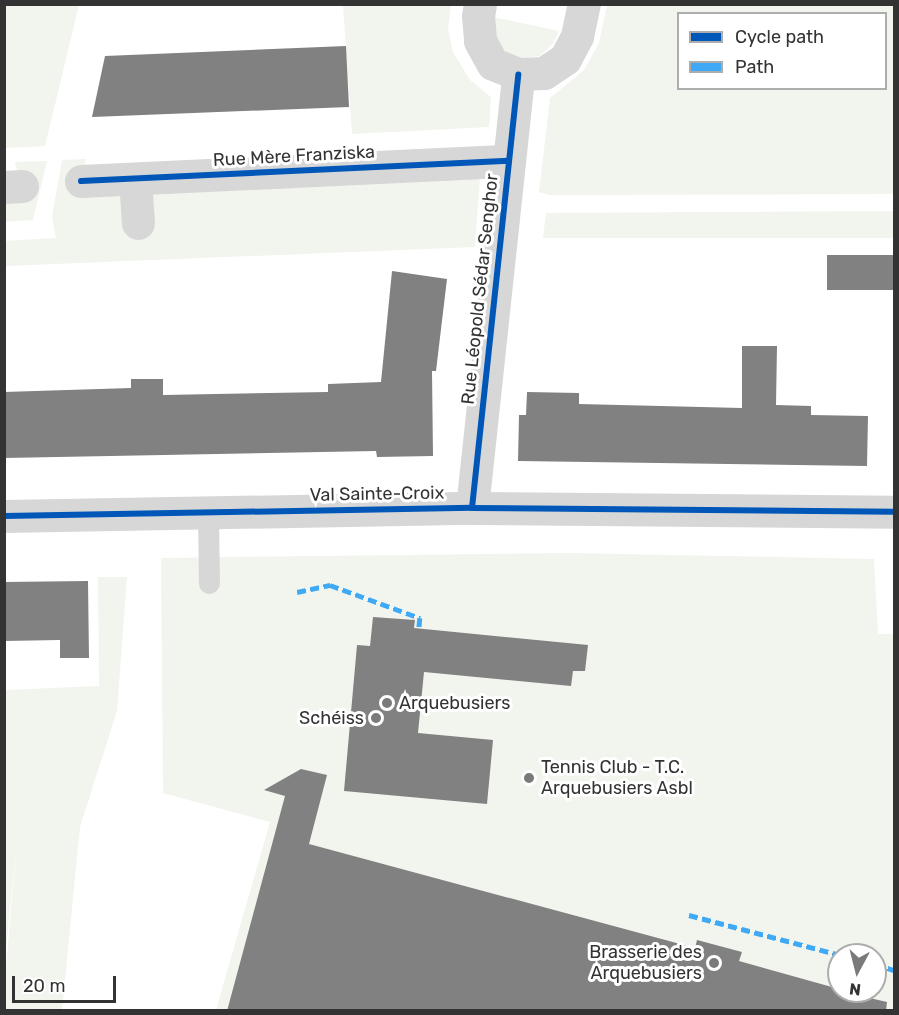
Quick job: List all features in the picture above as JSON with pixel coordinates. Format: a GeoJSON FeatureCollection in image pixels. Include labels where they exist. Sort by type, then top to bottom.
{"type":"FeatureCollection","features":[{"type":"Feature","properties":{"kind":"street"},"geometry":{"type":"LineString","coordinates":[[480,4],[478,16],[480,41],[494,64],[518,74],[544,73],[565,59],[577,36],[584,4]]}},
{"type":"Feature","properties":{"kind":"street","name":"Rue Léopold Sédar Senghor"},"geometry":{"type":"LineString","coordinates":[[472,508],[518,74]]}},
{"type":"Feature","properties":{"kind":"street","name":"Rue Mère Franziska"},"geometry":{"type":"LineString","coordinates":[[81,181],[509,161]]}},
{"type":"Feature","properties":{"kind":"street"},"geometry":{"type":"LineString","coordinates":[[135,179],[138,223]]}},
{"type":"Feature","properties":{"kind":"street","name":"Val Sainte-Croix"},"geometry":{"type":"LineString","coordinates":[[4,516],[472,508],[894,512]]}},
{"type":"Feature","properties":{"kind":"lane"},"geometry":{"type":"LineString","coordinates":[[208,513],[209,583]]}},
{"type":"Feature","properties":{"kind":"shaded area"},"geometry":{"type":"Polygon","coordinates":[[[4,5],[79,5],[45,146],[5,148],[4,5]]]}},
{"type":"Feature","properties":{"kind":"shaded area"},"geometry":{"type":"Polygon","coordinates":[[[343,5],[451,5],[448,29],[453,52],[470,80],[491,97],[489,127],[352,134],[343,5]]]}},
{"type":"Feature","properties":{"kind":"shaded area"},"geometry":{"type":"Polygon","coordinates":[[[607,5],[894,5],[894,194],[549,195],[539,192],[550,98],[584,70],[599,43],[607,5]]]}},
{"type":"Feature","properties":{"kind":"shaded area"},"geometry":{"type":"Polygon","coordinates":[[[493,17],[559,31],[553,44],[540,56],[520,58],[508,54],[496,41],[493,17]]]}},
{"type":"Feature","properties":{"kind":"shaded area"},"geometry":{"type":"Polygon","coordinates":[[[86,159],[82,174],[480,176],[475,247],[5,266],[4,241],[56,238],[52,217],[62,160],[86,159]]]}},
{"type":"Feature","properties":{"kind":"shaded area"},"geometry":{"type":"Polygon","coordinates":[[[47,161],[33,220],[5,222],[5,201],[17,171],[15,162],[47,161]]]}},
{"type":"Feature","properties":{"kind":"shaded area"},"geometry":{"type":"Polygon","coordinates":[[[894,211],[894,238],[543,238],[546,213],[894,211]]]}},
{"type":"Feature","properties":{"kind":"shaded area","name":"Tennis Club - T.C. Arquebusiers Asbl"},"geometry":{"type":"Polygon","coordinates":[[[567,553],[874,559],[878,634],[894,634],[894,1010],[216,1010],[270,822],[163,793],[161,558],[567,553]]]}},
{"type":"Feature","properties":{"kind":"shaded area"},"geometry":{"type":"Polygon","coordinates":[[[98,577],[127,577],[117,711],[80,827],[62,1010],[5,1010],[5,978],[17,841],[5,960],[5,690],[99,686],[98,577]]]}},
{"type":"Feature","properties":{"kind":"building"},"geometry":{"type":"Polygon","coordinates":[[[346,46],[349,107],[92,117],[105,56],[346,46]]]}},
{"type":"Feature","properties":{"kind":"building"},"geometry":{"type":"Polygon","coordinates":[[[827,255],[894,255],[894,290],[827,290],[827,255]]]}},
{"type":"Feature","properties":{"kind":"building"},"geometry":{"type":"Polygon","coordinates":[[[392,271],[447,279],[436,371],[432,371],[433,456],[377,457],[376,451],[4,458],[4,392],[131,388],[131,379],[163,379],[163,395],[328,392],[328,384],[381,382],[392,271]]]}},
{"type":"Feature","properties":{"kind":"building"},"geometry":{"type":"Polygon","coordinates":[[[742,346],[777,346],[776,405],[811,406],[811,415],[868,416],[867,466],[518,461],[519,415],[526,415],[527,392],[579,393],[579,404],[742,408],[742,346]]]}},
{"type":"Feature","properties":{"kind":"building"},"geometry":{"type":"Polygon","coordinates":[[[88,581],[89,658],[60,658],[60,640],[4,641],[4,582],[88,581]]]}},
{"type":"Feature","properties":{"kind":"building","name":"Arquebusiers"},"geometry":{"type":"Polygon","coordinates":[[[373,617],[415,620],[414,628],[588,645],[585,671],[573,671],[571,686],[424,672],[418,733],[493,740],[487,804],[344,791],[357,645],[370,646],[373,617]]]}},
{"type":"Feature","properties":{"kind":"building"},"geometry":{"type":"Polygon","coordinates":[[[301,769],[327,775],[309,844],[695,948],[697,940],[742,952],[739,961],[827,986],[827,1003],[887,1003],[886,1011],[227,1011],[285,796],[264,790],[301,769]]]}},
{"type":"Feature","properties":{"kind":"marked path"},"geometry":{"type":"LineString","coordinates":[[297,592],[330,585],[420,618],[419,629]]}},
{"type":"Feature","properties":{"kind":"marked path"},"geometry":{"type":"LineString","coordinates":[[689,915],[827,952]]}},
{"type":"Feature","properties":{"kind":"marked path"},"geometry":{"type":"LineString","coordinates":[[887,968],[894,970]]}},
{"type":"Feature","properties":{"kind":"cycle path"},"geometry":{"type":"LineString","coordinates":[[472,508],[518,74]]}},
{"type":"Feature","properties":{"kind":"cycle path"},"geometry":{"type":"LineString","coordinates":[[81,181],[509,161]]}},
{"type":"Feature","properties":{"kind":"cycle path"},"geometry":{"type":"LineString","coordinates":[[4,516],[472,508],[894,512]]}},
{"type":"Feature","properties":{"kind":"place","name":"Arquebusiers"},"geometry":{"type":"Point","coordinates":[387,703]}},
{"type":"Feature","properties":{"kind":"place","name":"Schéiss"},"geometry":{"type":"Point","coordinates":[376,718]}},
{"type":"Feature","properties":{"kind":"place","name":"Tennis Club - T.C. Arquebusiers Asbl"},"geometry":{"type":"Point","coordinates":[529,778]}},
{"type":"Feature","properties":{"kind":"place","name":"Brasserie des Arquebusiers"},"geometry":{"type":"Point","coordinates":[714,963]}}]}
